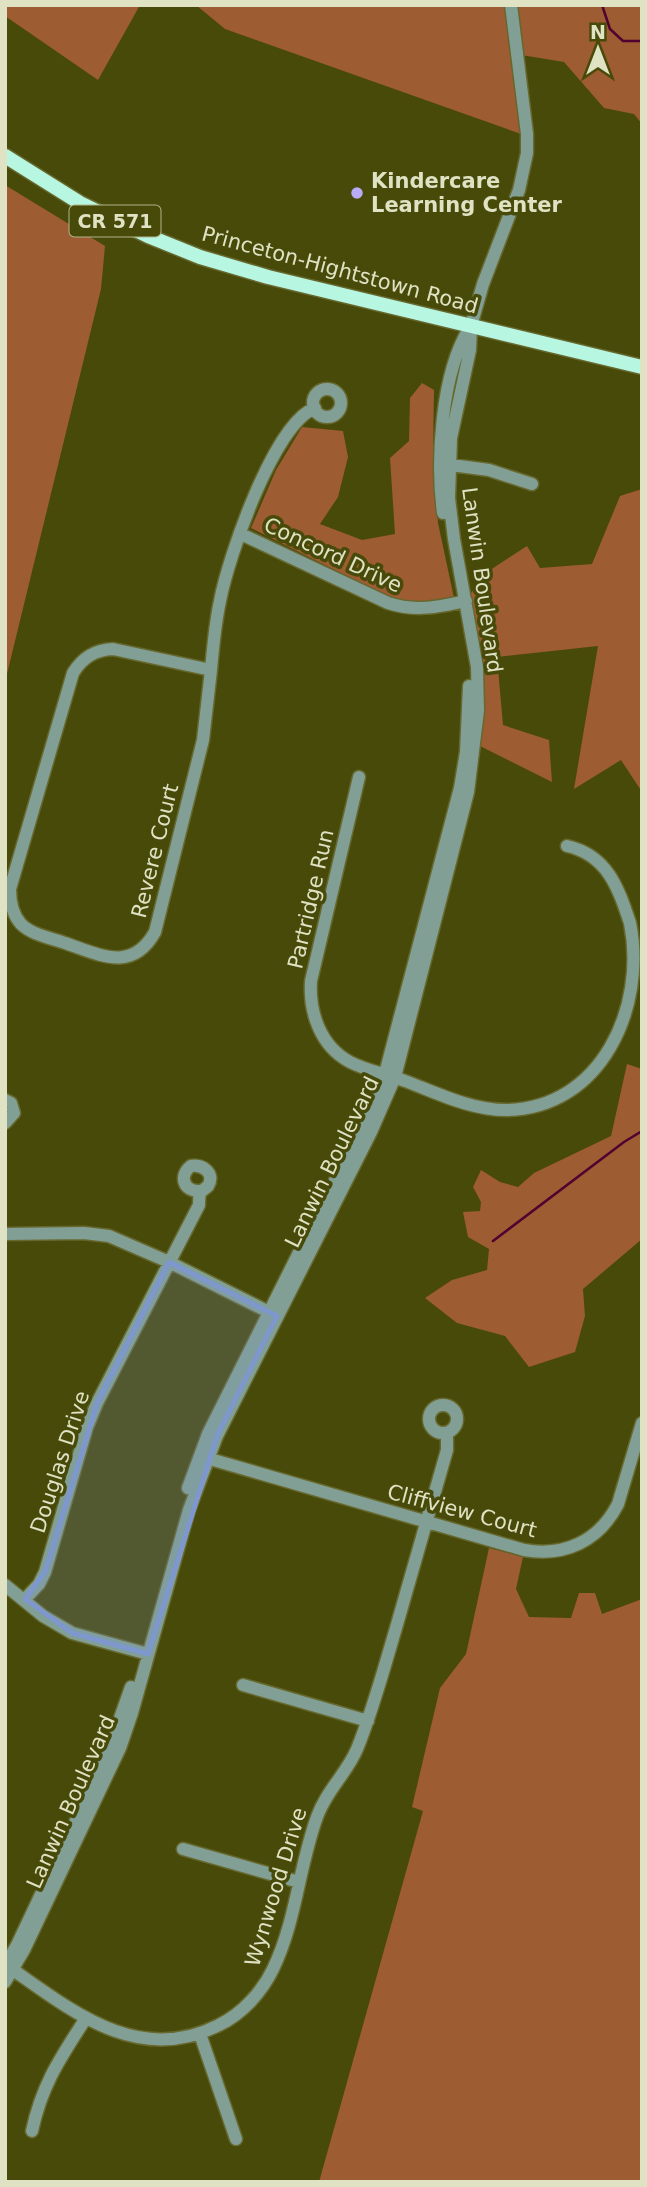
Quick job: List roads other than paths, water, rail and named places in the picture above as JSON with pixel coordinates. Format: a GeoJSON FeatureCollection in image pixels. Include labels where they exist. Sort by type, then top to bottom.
{"type":"FeatureCollection","features":[{"type":"Feature","properties":{"kind":"main road","name":"Princeton-Hightstown Road"},"geometry":{"type":"LineString","coordinates":[[5,156],[80,203],[190,253],[268,277],[642,367]]}},
{"type":"Feature","properties":{"kind":"street","name":"Lanwin Boulevard"},"geometry":{"type":"LineString","coordinates":[[5,1982],[8,1967],[107,1779],[132,1713],[145,1653],[204,1457],[217,1436],[273,1314],[371,1132],[390,1076],[468,792],[478,711],[477,667],[462,602],[445,464],[470,351],[471,326],[483,284],[519,190],[527,153],[511,5]]}},
{"type":"Feature","properties":{"kind":"street"},"geometry":{"type":"LineString","coordinates":[[241,534],[254,496],[274,454],[298,419],[314,408]]}},
{"type":"Feature","properties":{"kind":"street"},"geometry":{"type":"LineString","coordinates":[[445,464],[489,470],[532,484]]}},
{"type":"Feature","properties":{"kind":"street","name":"Concord Drive"},"geometry":{"type":"LineString","coordinates":[[211,670],[220,599],[241,534],[394,606],[415,610],[462,602]]}},
{"type":"Feature","properties":{"kind":"street","name":"Revere Court"},"geometry":{"type":"LineString","coordinates":[[113,649],[211,670],[203,740],[155,932],[150,941],[135,954],[115,959],[29,930],[16,916],[10,899],[10,889],[72,678],[79,664],[93,653],[113,649]]}},
{"type":"Feature","properties":{"kind":"street","name":"Partridge Run"},"geometry":{"type":"LineString","coordinates":[[359,778],[311,981],[310,993],[316,1021],[330,1046],[350,1062],[473,1105],[497,1109],[523,1108],[541,1105],[573,1091],[586,1081],[610,1054],[626,1024],[636,989],[633,932],[622,899],[606,869],[584,850],[567,846]]}},
{"type":"Feature","properties":{"kind":"street"},"geometry":{"type":"LineString","coordinates":[[5,1100],[10,1103],[13,1113],[5,1123]]}},
{"type":"Feature","properties":{"kind":"street","name":"Douglas Drive"},"geometry":{"type":"LineString","coordinates":[[25,1599],[45,1572],[87,1427],[97,1403],[199,1205],[200,1191]]}},
{"type":"Feature","properties":{"kind":"street"},"geometry":{"type":"LineString","coordinates":[[5,1234],[102,1234],[169,1262],[273,1314]]}},
{"type":"Feature","properties":{"kind":"street","name":"Cliffview Court"},"geometry":{"type":"LineString","coordinates":[[204,1457],[426,1522],[538,1552],[552,1552],[573,1548],[596,1534],[612,1515],[618,1504],[642,1423]]}},
{"type":"Feature","properties":{"kind":"street","name":"Wynwood Drive"},"geometry":{"type":"LineString","coordinates":[[8,1967],[86,2018],[134,2038],[170,2040],[200,2034],[224,2023],[239,2012],[264,1986],[279,1955],[323,1802],[356,1752],[368,1721],[447,1450],[447,1433]]}},
{"type":"Feature","properties":{"kind":"street"},"geometry":{"type":"LineString","coordinates":[[5,1585],[43,1616],[72,1633],[145,1653]]}},
{"type":"Feature","properties":{"kind":"street"},"geometry":{"type":"LineString","coordinates":[[243,1685],[368,1721]]}},
{"type":"Feature","properties":{"kind":"street"},"geometry":{"type":"LineString","coordinates":[[183,1849],[299,1882]]}},
{"type":"Feature","properties":{"kind":"street"},"geometry":{"type":"LineString","coordinates":[[32,2130],[48,2078],[86,2018]]}},
{"type":"Feature","properties":{"kind":"street"},"geometry":{"type":"LineString","coordinates":[[200,2034],[236,2139]]}},
{"type":"Feature","properties":{"kind":"waterway"},"geometry":{"type":"LineString","coordinates":[[602,5],[610,29],[623,41],[642,41]]}},
{"type":"Feature","properties":{"kind":"waterway"},"geometry":{"type":"LineString","coordinates":[[493,1241],[642,1131]]}},
{"type":"Feature","properties":{"kind":"place","name":"Kindercare Learning Center"},"geometry":{"type":"Point","coordinates":[357,193]}}]}
